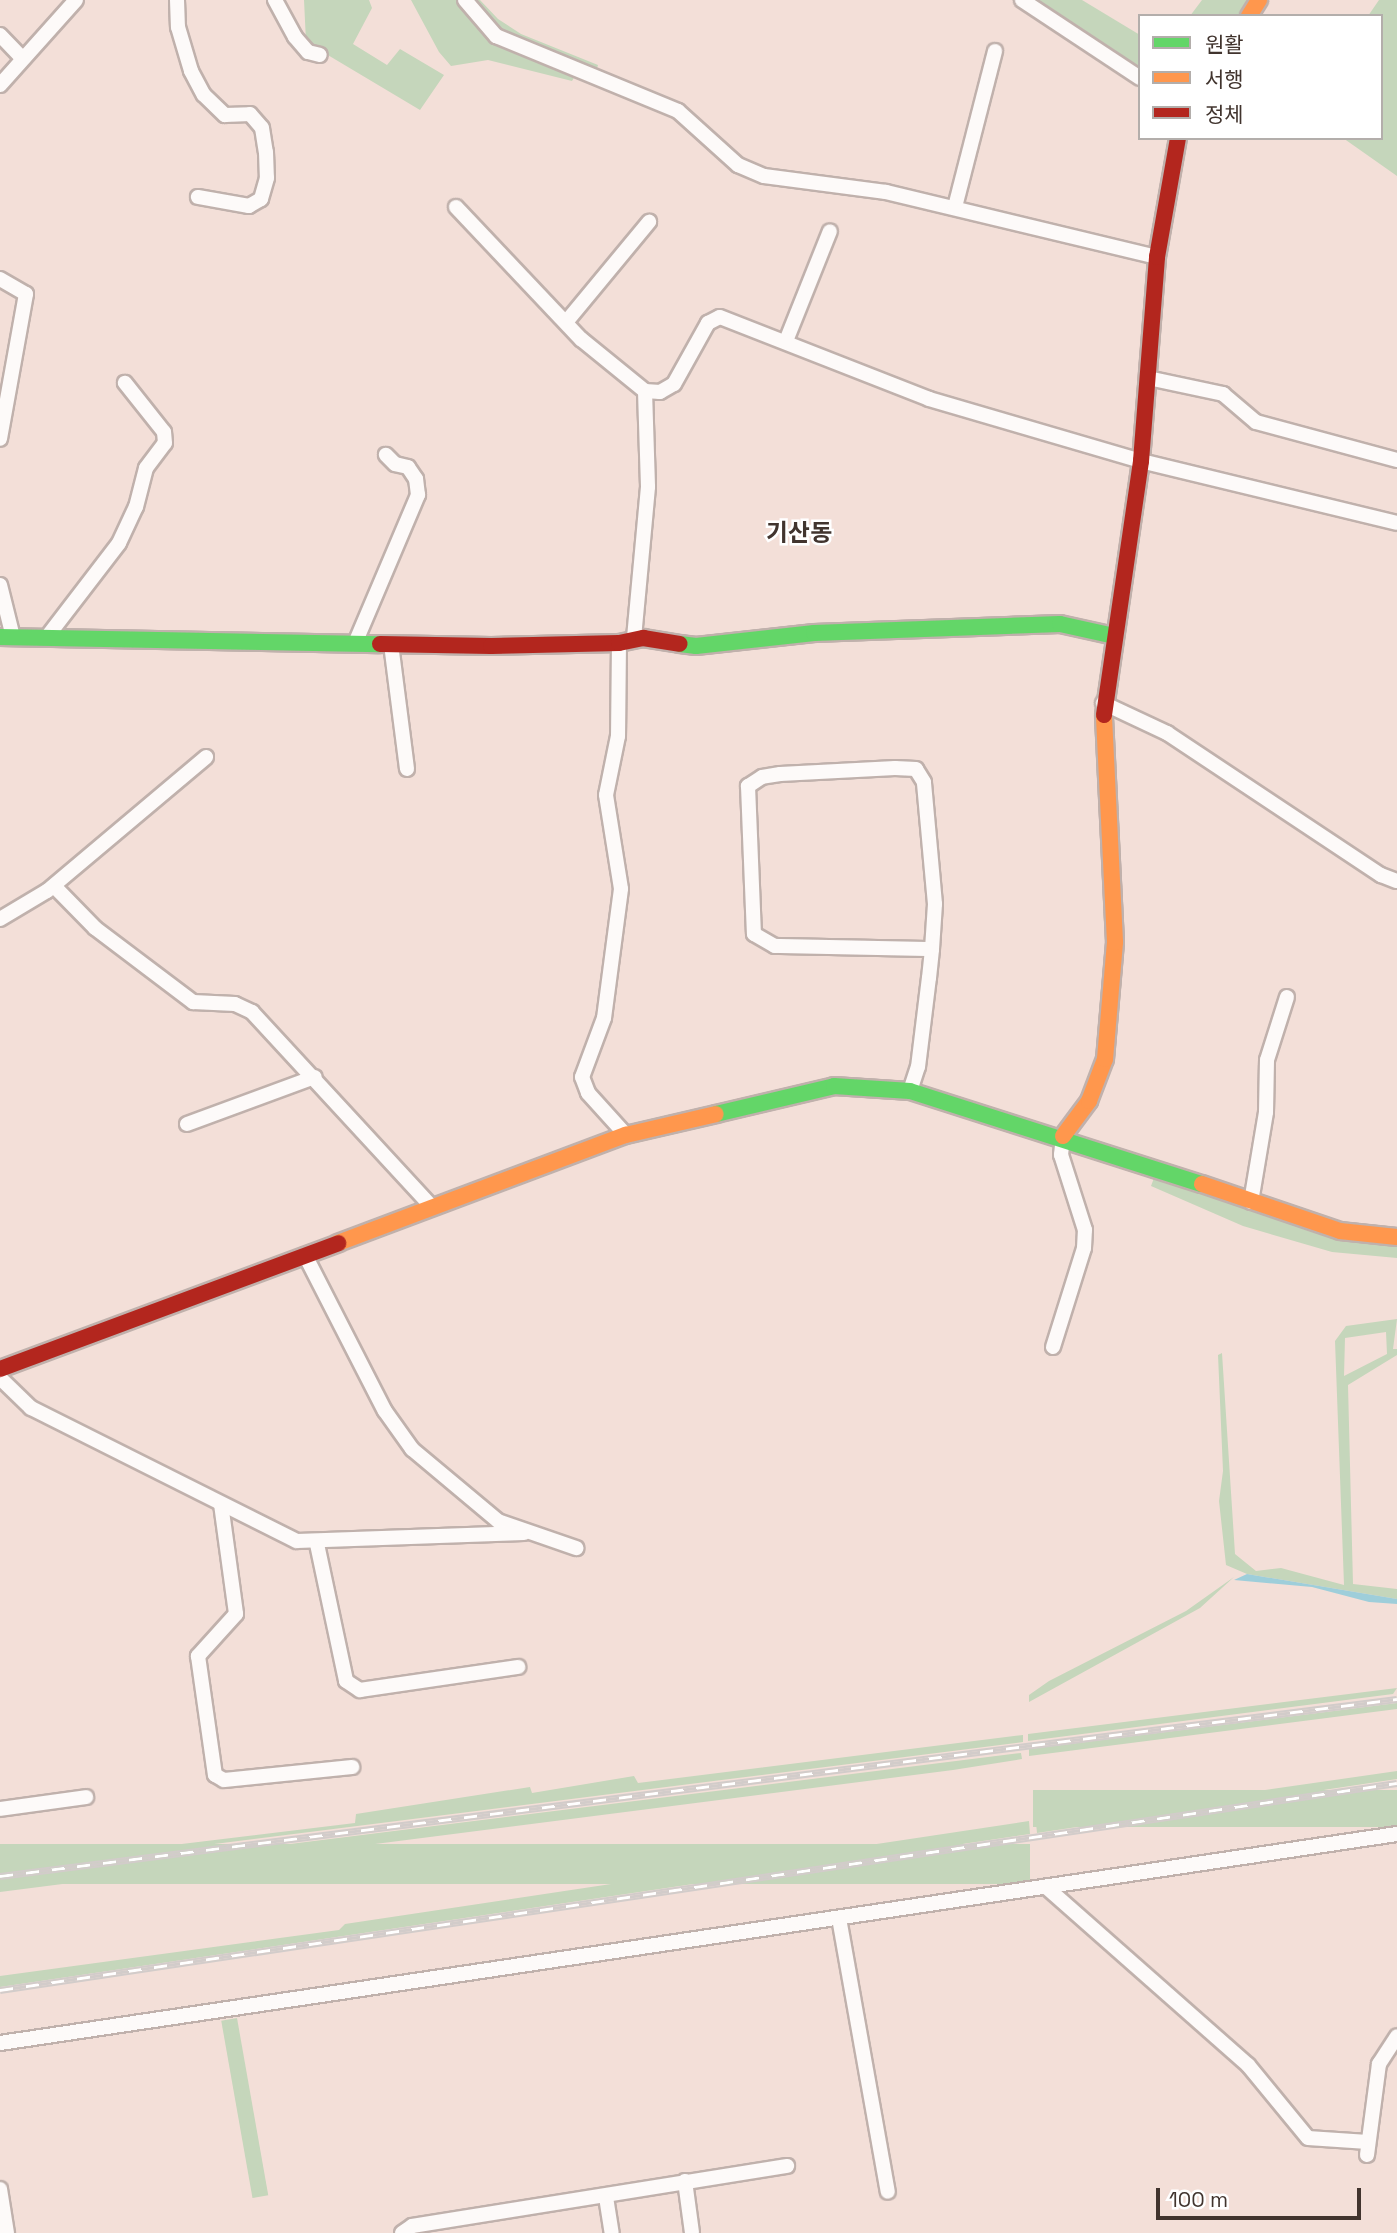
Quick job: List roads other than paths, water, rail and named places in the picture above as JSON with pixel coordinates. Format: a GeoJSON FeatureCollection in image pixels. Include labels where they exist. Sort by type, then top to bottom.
{"type":"FeatureCollection","features":[{"type":"Feature","properties":{"kind":"street"},"geometry":{"type":"LineString","coordinates":[[0,85],[76,0]]}},
{"type":"Feature","properties":{"kind":"street"},"geometry":{"type":"LineString","coordinates":[[177,0],[178,27],[204,95],[225,115],[250,114],[262,128],[266,152],[267,178],[261,200],[249,206],[198,197]]}},
{"type":"Feature","properties":{"kind":"street"},"geometry":{"type":"LineString","coordinates":[[275,0],[295,37],[308,52],[320,55]]}},
{"type":"Feature","properties":{"kind":"street"},"geometry":{"type":"LineString","coordinates":[[466,0],[496,36],[520,50],[678,111],[738,165],[764,176],[886,192],[1157,257]]}},
{"type":"Feature","properties":{"kind":"street"},"geometry":{"type":"LineString","coordinates":[[1025,2],[1138,77]]}},
{"type":"Feature","properties":{"kind":"street"},"geometry":{"type":"LineString","coordinates":[[0,35],[22,58]]}},
{"type":"Feature","properties":{"kind":"street"},"geometry":{"type":"LineString","coordinates":[[955,207],[995,51]]}},
{"type":"Feature","properties":{"kind":"street"},"geometry":{"type":"LineString","coordinates":[[1053,1346],[1084,1248],[1085,1230],[1061,1154],[1063,1136],[1089,1101],[1105,1059],[1115,942],[1103,704],[1110,635],[1141,461],[1157,257],[1178,140]]}},
{"type":"Feature","properties":{"kind":"street"},"geometry":{"type":"LineString","coordinates":[[456,207],[567,321],[581,339],[645,391],[660,392],[674,384],[708,323],[720,317],[929,399],[1141,461],[1397,523]]}},
{"type":"Feature","properties":{"kind":"street"},"geometry":{"type":"LineString","coordinates":[[567,321],[649,222]]}},
{"type":"Feature","properties":{"kind":"street"},"geometry":{"type":"LineString","coordinates":[[786,341],[830,231]]}},
{"type":"Feature","properties":{"kind":"street"},"geometry":{"type":"LineString","coordinates":[[0,279],[26,294],[0,439]]}},
{"type":"Feature","properties":{"kind":"street"},"geometry":{"type":"LineString","coordinates":[[1148,378],[1223,394],[1256,422],[1397,460]]}},
{"type":"Feature","properties":{"kind":"street"},"geometry":{"type":"LineString","coordinates":[[47,637],[119,543],[136,507],[146,468],[165,443],[164,432],[125,383]]}},
{"type":"Feature","properties":{"kind":"street"},"geometry":{"type":"LineString","coordinates":[[626,1135],[588,1093],[582,1077],[604,1018],[621,889],[606,795],[618,736],[627,641],[649,487],[645,391]]}},
{"type":"Feature","properties":{"kind":"street"},"geometry":{"type":"LineString","coordinates":[[356,642],[418,495],[416,479],[408,467],[395,464],[386,454]]}},
{"type":"Feature","properties":{"kind":"street"},"geometry":{"type":"LineString","coordinates":[[0,585],[7,637],[391,644],[627,641],[723,645],[814,633],[1060,624],[1110,635]]}},
{"type":"Feature","properties":{"kind":"street"},"geometry":{"type":"LineString","coordinates":[[391,644],[407,769]]}},
{"type":"Feature","properties":{"kind":"street"},"geometry":{"type":"LineString","coordinates":[[1103,704],[1167,733],[1397,881]]}},
{"type":"Feature","properties":{"kind":"street"},"geometry":{"type":"LineString","coordinates":[[0,919],[54,886],[206,757]]}},
{"type":"Feature","properties":{"kind":"street"},"geometry":{"type":"LineString","coordinates":[[910,1091],[918,1067],[932,948],[935,904],[930,824],[924,782],[916,769],[780,774],[762,777],[748,786],[754,934],[775,946],[932,948]]}},
{"type":"Feature","properties":{"kind":"street"},"geometry":{"type":"LineString","coordinates":[[54,886],[95,928],[193,1002],[235,1004],[252,1012],[315,1077],[429,1205]]}},
{"type":"Feature","properties":{"kind":"street"},"geometry":{"type":"LineString","coordinates":[[1251,1202],[1266,1112],[1267,1060],[1287,997]]}},
{"type":"Feature","properties":{"kind":"street"},"geometry":{"type":"LineString","coordinates":[[187,1124],[315,1077]]}},
{"type":"Feature","properties":{"kind":"street"},"geometry":{"type":"LineString","coordinates":[[0,1369],[305,1255],[429,1205],[626,1135],[834,1086],[910,1091],[1063,1136],[1340,1231],[1397,1237]]}},
{"type":"Feature","properties":{"kind":"street"},"geometry":{"type":"LineString","coordinates":[[305,1255],[385,1411],[412,1449],[498,1521],[524,1533],[576,1548]]}},
{"type":"Feature","properties":{"kind":"street"},"geometry":{"type":"LineString","coordinates":[[0,1378],[32,1408],[298,1542],[317,1544],[348,1536],[524,1533]]}},
{"type":"Feature","properties":{"kind":"street"},"geometry":{"type":"LineString","coordinates":[[221,1504],[236,1614],[198,1656],[215,1775],[224,1780],[352,1767]]}},
{"type":"Feature","properties":{"kind":"street"},"geometry":{"type":"LineString","coordinates":[[317,1544],[346,1681],[360,1690],[518,1667]]}},
{"type":"Feature","properties":{"kind":"street"},"geometry":{"type":"LineString","coordinates":[[0,1809],[86,1797]]}},
{"type":"Feature","properties":{"kind":"street"},"geometry":{"type":"LineString","coordinates":[[0,2043],[1397,1834]]}},
{"type":"Feature","properties":{"kind":"street"},"geometry":{"type":"LineString","coordinates":[[1046,1886],[1248,2065],[1308,2138],[1368,2149],[1379,2064],[1397,2036]]}},
{"type":"Feature","properties":{"kind":"street"},"geometry":{"type":"LineString","coordinates":[[839,1918],[888,2192]]}},
{"type":"Feature","properties":{"kind":"street"},"geometry":{"type":"LineString","coordinates":[[402,2233],[412,2226],[787,2166]]}},
{"type":"Feature","properties":{"kind":"street"},"geometry":{"type":"LineString","coordinates":[[684,2181],[692,2233]]}},
{"type":"Feature","properties":{"kind":"street"},"geometry":{"type":"LineString","coordinates":[[0,2189],[7,2233]]}},
{"type":"Feature","properties":{"kind":"street"},"geometry":{"type":"LineString","coordinates":[[606,2197],[612,2233]]}},
{"type":"Feature","properties":{"kind":"water"},"geometry":{"type":"Polygon","coordinates":[[[1247,1574],[1397,1599],[1397,1604],[1369,1602],[1312,1587],[1234,1580],[1247,1574]]]}},
{"type":"Feature","properties":{"kind":"railway"},"geometry":{"type":"LineString","coordinates":[[0,1876],[1397,1699]]}},
{"type":"Feature","properties":{"kind":"railway"},"geometry":{"type":"LineString","coordinates":[[0,1990],[1397,1783]]}},
{"type":"Feature","properties":{"kind":"district","name":"기산동"},"geometry":{"type":"Point","coordinates":[799,533]}}]}
